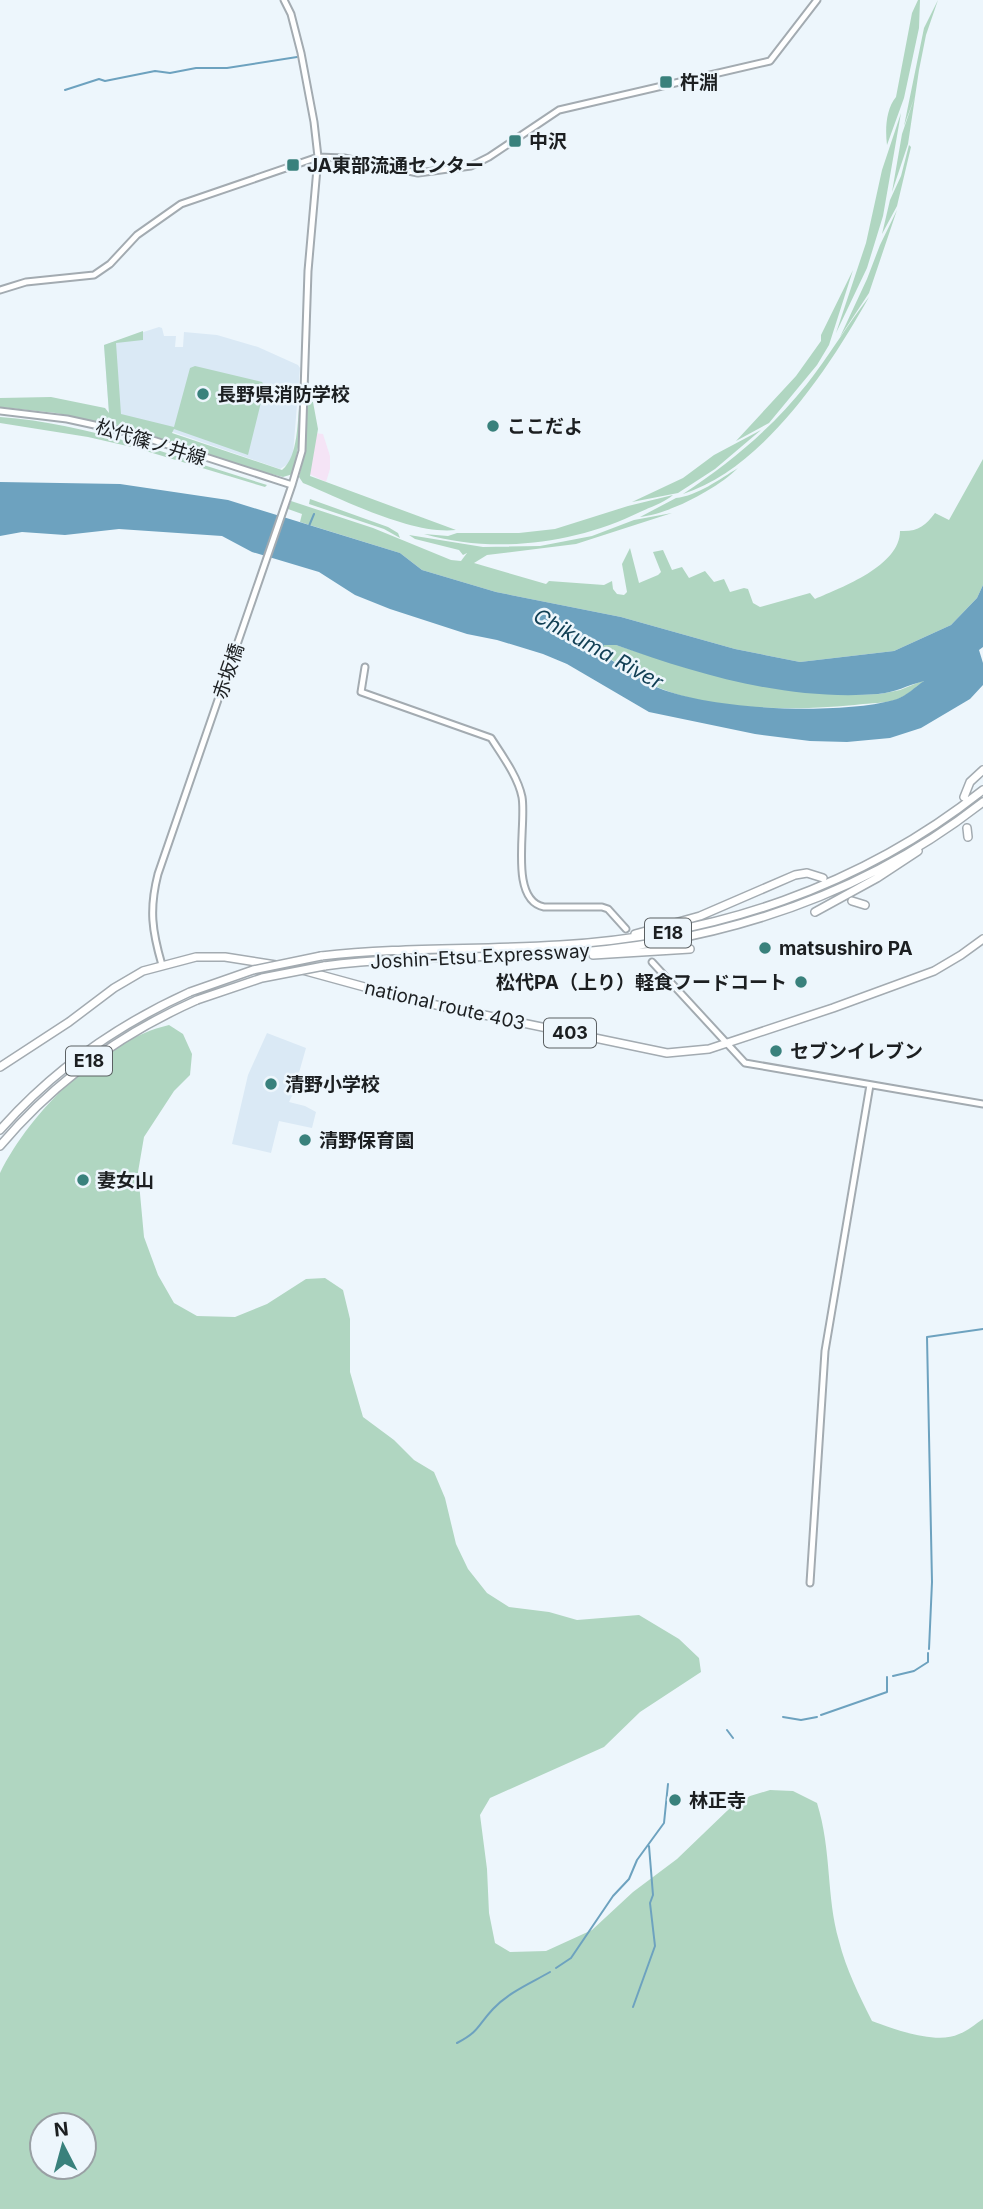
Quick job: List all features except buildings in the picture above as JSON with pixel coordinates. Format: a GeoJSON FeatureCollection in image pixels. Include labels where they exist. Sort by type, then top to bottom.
{"type":"FeatureCollection","features":[{"type":"Feature","properties":{"kind":"highway"},"geometry":{"type":"LineString","coordinates":[[964,797],[971,782],[983,770]]}},
{"type":"Feature","properties":{"kind":"highway","name":"Joshin-Etsu Expressway"},"geometry":{"type":"LineString","coordinates":[[0,1130],[45,1084],[83,1053],[125,1025],[190,992],[253,970],[321,956],[402,949],[558,945],[667,933],[719,922],[771,906],[841,878],[927,831],[983,790]]}},
{"type":"Feature","properties":{"kind":"highway"},"geometry":{"type":"LineString","coordinates":[[815,912],[901,863],[949,830],[981,803]]}},
{"type":"Feature","properties":{"kind":"highway","name":"Joshin-Etsu Expressway"},"geometry":{"type":"LineString","coordinates":[[0,1146],[34,1109],[90,1060],[133,1032],[197,1000],[262,978],[324,965],[400,958],[584,952],[696,936],[800,905],[868,874],[930,839],[981,803]]}},
{"type":"Feature","properties":{"kind":"highway"},"geometry":{"type":"LineString","coordinates":[[558,945],[681,923],[795,875],[813,873],[823,878]]}},
{"type":"Feature","properties":{"kind":"highway"},"geometry":{"type":"LineString","coordinates":[[852,901],[865,905]]}},
{"type":"Feature","properties":{"kind":"highway","name":"national route 403"},"geometry":{"type":"LineString","coordinates":[[0,1067],[143,971],[196,957],[245,959],[295,968],[412,1000],[667,1053],[709,1049],[728,1044],[934,971],[983,939]]}},
{"type":"Feature","properties":{"kind":"highway"},"geometry":{"type":"LineString","coordinates":[[496,956],[575,956],[690,950]]}},
{"type":"Feature","properties":{"kind":"street"},"geometry":{"type":"LineString","coordinates":[[284,0],[291,14],[303,64],[314,122],[317,157],[308,271],[302,451],[292,485]]}},
{"type":"Feature","properties":{"kind":"street"},"geometry":{"type":"LineString","coordinates":[[0,290],[26,282],[94,275],[110,264],[137,236],[181,204],[317,157],[344,158],[418,173],[471,166],[489,158],[559,110],[770,61],[817,0]]}},
{"type":"Feature","properties":{"kind":"street","name":"松代篠ノ井線"},"geometry":{"type":"LineString","coordinates":[[0,411],[67,419],[131,433],[292,485]]}},
{"type":"Feature","properties":{"kind":"street","name":"赤坂橋"},"geometry":{"type":"LineString","coordinates":[[162,965],[151,918],[152,899],[166,851],[292,485]]}},
{"type":"Feature","properties":{"kind":"street"},"geometry":{"type":"LineString","coordinates":[[365,667],[360,688],[361,692],[368,696],[491,738],[521,794],[523,878],[530,901],[535,906],[544,907],[602,907],[608,909],[626,929]]}},
{"type":"Feature","properties":{"kind":"street"},"geometry":{"type":"LineString","coordinates":[[652,962],[745,1063],[983,1104]]}},
{"type":"Feature","properties":{"kind":"street"},"geometry":{"type":"LineString","coordinates":[[810,1583],[825,1351],[870,1085]]}},
{"type":"Feature","properties":{"kind":"shaded area","name":"長野県消防学校"},"geometry":{"type":"Polygon","coordinates":[[[162,328],[164,336],[176,336],[175,347],[183,347],[184,332],[217,335],[258,347],[298,365],[300,368],[293,454],[288,464],[280,469],[167,430],[109,414],[104,345],[162,328]]]}},
{"type":"Feature","properties":{"kind":"shaded area"},"geometry":{"type":"Polygon","coordinates":[[[314,433],[323,434],[330,456],[326,482],[307,473],[314,433]]]}},
{"type":"Feature","properties":{"kind":"shaded area","name":"清野小学校"},"geometry":{"type":"Polygon","coordinates":[[[267,1033],[306,1048],[289,1102],[316,1112],[312,1128],[279,1121],[271,1153],[232,1144],[248,1075],[267,1033]]]}},
{"type":"Feature","properties":{"kind":"green space"},"geometry":{"type":"Polygon","coordinates":[[[918,0],[919,28],[904,98],[887,145],[888,113],[896,97],[912,13],[918,0]]]}},
{"type":"Feature","properties":{"kind":"green space"},"geometry":{"type":"Polygon","coordinates":[[[938,0],[926,35],[908,144],[892,192],[902,134],[915,96],[904,126],[924,28],[938,0]]]}},
{"type":"Feature","properties":{"kind":"green space"},"geometry":{"type":"Polygon","coordinates":[[[901,113],[883,216],[867,268],[836,333],[866,243],[882,170],[901,113]]]}},
{"type":"Feature","properties":{"kind":"green space"},"geometry":{"type":"Polygon","coordinates":[[[909,145],[911,147],[897,206],[882,234],[890,200],[901,176],[909,145]]]}},
{"type":"Feature","properties":{"kind":"green space"},"geometry":{"type":"Polygon","coordinates":[[[897,210],[869,293],[840,337],[880,245],[897,210]]]}},
{"type":"Feature","properties":{"kind":"green space"},"geometry":{"type":"Polygon","coordinates":[[[853,270],[829,345],[817,365],[769,423],[736,441],[796,376],[821,341],[821,335],[853,270]]]}},
{"type":"Feature","properties":{"kind":"green space"},"geometry":{"type":"Polygon","coordinates":[[[869,297],[814,384],[767,439],[740,463],[712,481],[683,494],[734,457],[794,400],[869,297]]]}},
{"type":"Feature","properties":{"kind":"green space"},"geometry":{"type":"Polygon","coordinates":[[[143,331],[143,340],[116,343],[121,414],[174,427],[190,368],[195,366],[262,382],[265,386],[248,455],[174,429],[172,433],[282,470],[292,456],[300,399],[299,442],[293,474],[283,477],[233,464],[134,429],[56,413],[0,407],[0,398],[51,397],[105,408],[109,413],[104,345],[143,331]]]}},
{"type":"Feature","properties":{"kind":"green space"},"geometry":{"type":"Polygon","coordinates":[[[307,402],[313,402],[318,429],[310,476],[456,530],[438,530],[399,522],[303,483],[299,477],[305,452],[307,402]]]}},
{"type":"Feature","properties":{"kind":"green space"},"geometry":{"type":"Polygon","coordinates":[[[0,417],[102,434],[267,485],[265,487],[136,448],[88,437],[0,423],[0,417]]]}},
{"type":"Feature","properties":{"kind":"green space"},"geometry":{"type":"Polygon","coordinates":[[[761,430],[715,469],[678,493],[632,502],[683,478],[714,455],[761,430]]]}},
{"type":"Feature","properties":{"kind":"green space"},"geometry":{"type":"Polygon","coordinates":[[[983,459],[983,585],[977,598],[951,625],[894,651],[800,662],[735,649],[621,617],[496,592],[422,570],[400,553],[300,522],[302,514],[288,509],[291,501],[373,528],[451,560],[461,561],[467,553],[463,555],[459,550],[415,539],[409,535],[483,547],[540,546],[592,536],[634,520],[672,513],[576,544],[487,555],[474,563],[546,584],[549,581],[604,585],[612,581],[617,594],[624,595],[627,592],[622,564],[630,548],[639,583],[661,572],[653,552],[663,550],[672,570],[682,567],[689,578],[705,571],[714,582],[724,579],[730,592],[748,589],[753,603],[760,607],[810,593],[815,599],[868,574],[891,555],[900,531],[920,527],[935,513],[949,520],[983,459]]]}},
{"type":"Feature","properties":{"kind":"green space"},"geometry":{"type":"Polygon","coordinates":[[[738,468],[692,499],[665,511],[640,517],[676,498],[700,491],[738,468]]]}},
{"type":"Feature","properties":{"kind":"green space"},"geometry":{"type":"Polygon","coordinates":[[[673,495],[615,523],[562,538],[478,544],[424,534],[448,536],[457,533],[519,533],[555,529],[673,495]]]}},
{"type":"Feature","properties":{"kind":"green space"},"geometry":{"type":"Polygon","coordinates":[[[310,499],[388,527],[398,533],[400,538],[384,529],[309,504],[310,499]]]}},
{"type":"Feature","properties":{"kind":"green space"},"geometry":{"type":"Polygon","coordinates":[[[604,644],[616,645],[681,666],[841,695],[880,694],[900,690],[927,679],[896,700],[882,702],[813,708],[730,705],[678,695],[648,683],[604,655],[601,649],[604,644]]]}},
{"type":"Feature","properties":{"kind":"green space"},"geometry":{"type":"Polygon","coordinates":[[[169,1025],[183,1034],[192,1054],[190,1075],[174,1091],[144,1137],[138,1172],[144,1237],[158,1275],[174,1303],[197,1316],[235,1317],[267,1304],[306,1279],[325,1278],[343,1290],[350,1319],[350,1372],[363,1417],[394,1440],[414,1460],[434,1472],[445,1498],[456,1544],[468,1569],[487,1593],[509,1607],[549,1612],[577,1620],[639,1615],[679,1639],[699,1658],[701,1672],[640,1712],[604,1747],[490,1798],[480,1815],[489,1913],[495,1943],[510,1952],[546,1951],[592,1930],[633,1892],[677,1859],[729,1809],[750,1796],[770,1790],[793,1791],[817,1803],[825,1838],[832,1907],[839,1941],[849,1972],[872,2021],[915,2035],[939,2038],[962,2033],[983,2019],[983,2209],[0,2209],[0,1173],[13,1149],[49,1103],[94,1063],[143,1033],[169,1025]]]}},
{"type":"Feature","properties":{"kind":"water","name":"Chikuma River"},"geometry":{"type":"Polygon","coordinates":[[[0,482],[120,484],[228,500],[400,553],[422,570],[496,592],[621,617],[735,649],[800,662],[894,651],[951,625],[977,598],[983,585],[983,647],[979,650],[983,663],[983,685],[970,699],[921,728],[890,738],[847,742],[810,741],[755,734],[649,712],[567,664],[543,654],[467,634],[390,609],[355,595],[319,572],[252,552],[222,536],[119,529],[65,535],[22,532],[0,536],[0,482]],[[604,645],[604,656],[654,686],[706,701],[739,705],[843,708],[900,698],[924,681],[878,694],[811,694],[712,676],[616,645],[604,645]]]}},
{"type":"Feature","properties":{"kind":"waterway"},"geometry":{"type":"LineString","coordinates":[[65,90],[99,79],[105,81],[155,71],[170,73],[196,68],[227,68],[297,57]]}},
{"type":"Feature","properties":{"kind":"waterway"},"geometry":{"type":"LineString","coordinates":[[309,526],[314,514]]}},
{"type":"Feature","properties":{"kind":"waterway"},"geometry":{"type":"LineString","coordinates":[[929,1649],[932,1582],[927,1337],[983,1329]]}},
{"type":"Feature","properties":{"kind":"waterway"},"geometry":{"type":"LineString","coordinates":[[893,1676],[914,1671],[928,1662],[928,1653]]}},
{"type":"Feature","properties":{"kind":"waterway"},"geometry":{"type":"LineString","coordinates":[[821,1715],[887,1692],[887,1677]]}},
{"type":"Feature","properties":{"kind":"waterway"},"geometry":{"type":"LineString","coordinates":[[783,1717],[801,1720],[817,1717]]}},
{"type":"Feature","properties":{"kind":"waterway"},"geometry":{"type":"LineString","coordinates":[[727,1730],[733,1738]]}},
{"type":"Feature","properties":{"kind":"waterway"},"geometry":{"type":"LineString","coordinates":[[556,1968],[571,1958],[613,1896],[629,1879],[637,1860],[664,1823],[668,1784]]}},
{"type":"Feature","properties":{"kind":"waterway"},"geometry":{"type":"LineString","coordinates":[[633,2007],[655,1946],[650,1903],[653,1895],[649,1846]]}},
{"type":"Feature","properties":{"kind":"waterway"},"geometry":{"type":"LineString","coordinates":[[457,2043],[474,2031],[506,1998],[550,1972]]}},
{"type":"Feature","properties":{"kind":"place","name":"杵淵"},"geometry":{"type":"Point","coordinates":[666,82]}},
{"type":"Feature","properties":{"kind":"place","name":"中沢"},"geometry":{"type":"Point","coordinates":[515,141]}},
{"type":"Feature","properties":{"kind":"place","name":"JA東部流通センター"},"geometry":{"type":"Point","coordinates":[293,165]}},
{"type":"Feature","properties":{"kind":"place","name":"長野県消防学校"},"geometry":{"type":"Point","coordinates":[203,394]}},
{"type":"Feature","properties":{"kind":"place","name":"ここだよ"},"geometry":{"type":"Point","coordinates":[493,426]}},
{"type":"Feature","properties":{"kind":"place","name":"matsushiro PA"},"geometry":{"type":"Point","coordinates":[765,948]}},
{"type":"Feature","properties":{"kind":"place","name":"松代PA（上り）軽食フードコート"},"geometry":{"type":"Point","coordinates":[801,982]}},
{"type":"Feature","properties":{"kind":"place","name":"セブンイレブン"},"geometry":{"type":"Point","coordinates":[776,1051]}},
{"type":"Feature","properties":{"kind":"place","name":"清野小学校"},"geometry":{"type":"Point","coordinates":[271,1084]}},
{"type":"Feature","properties":{"kind":"place","name":"清野保育園"},"geometry":{"type":"Point","coordinates":[305,1140]}},
{"type":"Feature","properties":{"kind":"place","name":"妻女山"},"geometry":{"type":"Point","coordinates":[83,1180]}},
{"type":"Feature","properties":{"kind":"place","name":"林正寺"},"geometry":{"type":"Point","coordinates":[675,1800]}}]}
